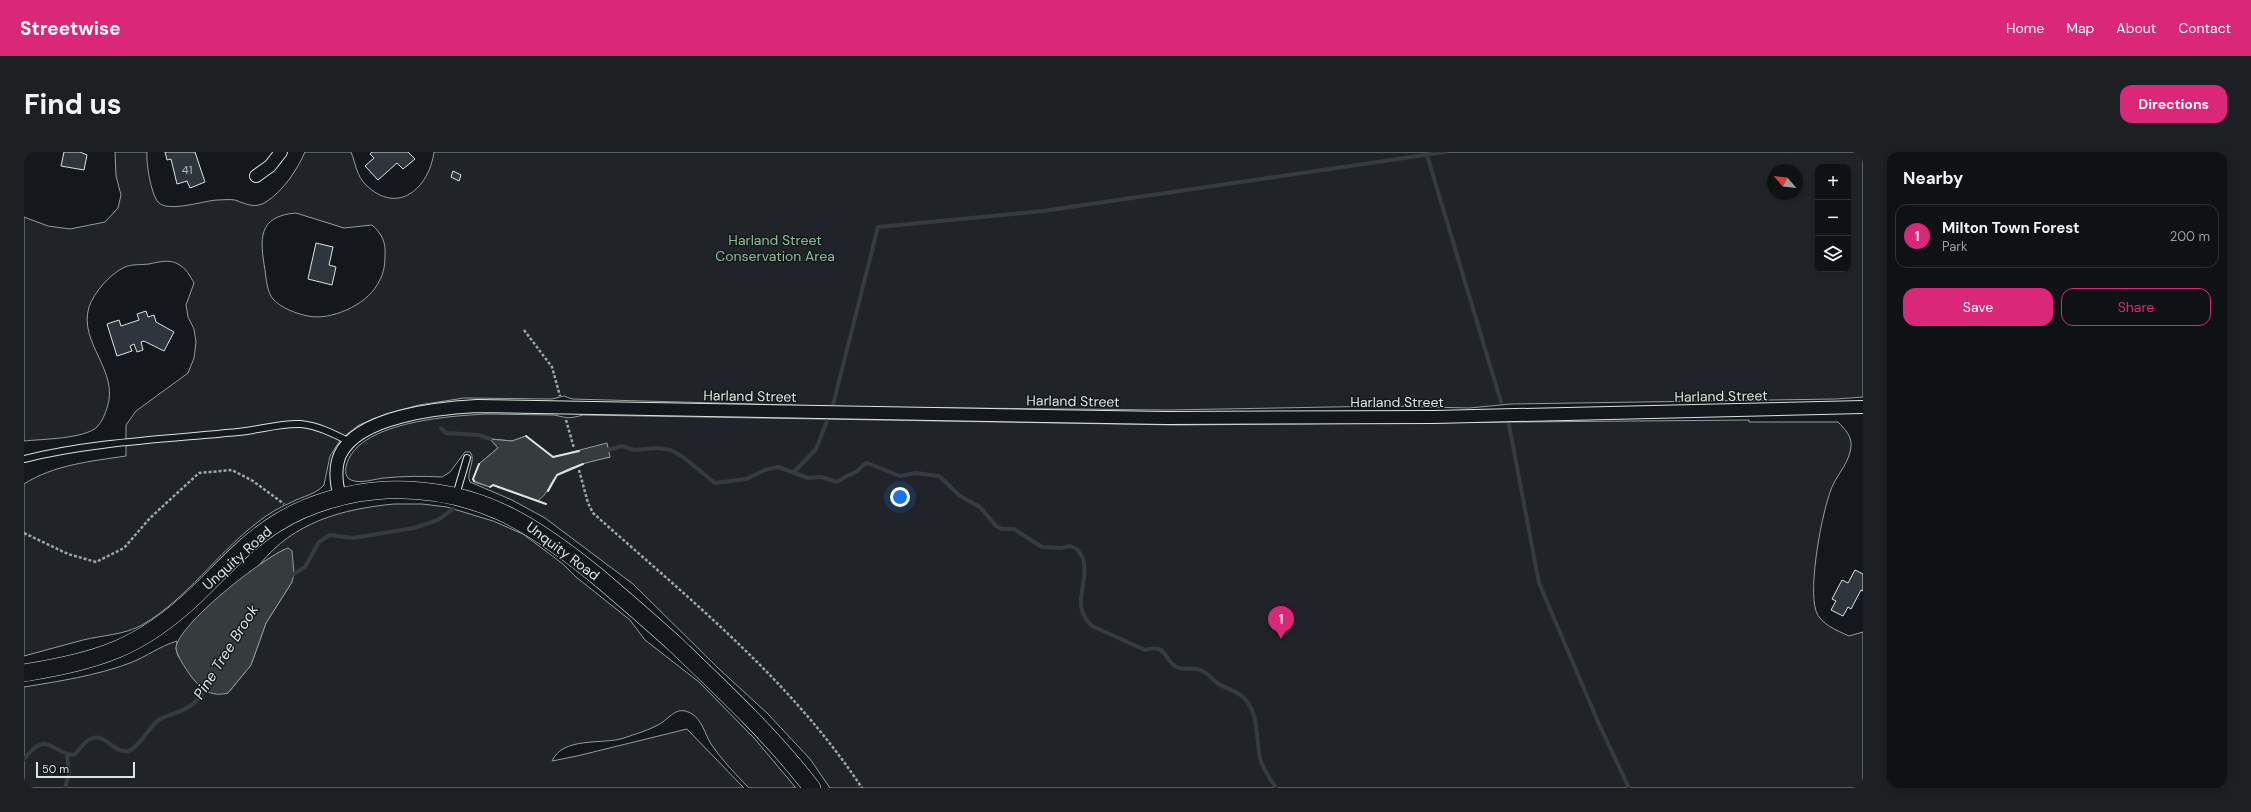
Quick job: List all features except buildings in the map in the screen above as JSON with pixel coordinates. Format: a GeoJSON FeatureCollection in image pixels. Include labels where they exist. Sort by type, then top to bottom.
{"type":"FeatureCollection","features":[{"type":"Feature","properties":{"kind":"main road","name":"Unquity Road"},"geometry":{"type":"LineString","coordinates":[[24,673],[93,659],[120,649],[142,638],[181,608],[253,540],[275,524],[294,514],[340,497],[368,492],[400,490],[432,491],[456,495],[485,504],[521,520],[548,538],[586,567],[658,629],[724,691],[772,741],[812,788]]}},
{"type":"Feature","properties":{"kind":"street"},"geometry":{"type":"LineString","coordinates":[[256,176],[270,166],[281,152]]}},
{"type":"Feature","properties":{"kind":"street","name":"Harland Street"},"geometry":{"type":"LineString","coordinates":[[340,497],[336,479],[337,465],[342,451],[350,442],[364,431],[387,422],[429,411],[482,406],[1166,418],[1440,417],[1863,408]]}},
{"type":"Feature","properties":{"kind":"lane"},"geometry":{"type":"LineString","coordinates":[[24,459],[111,445],[242,432],[289,424],[303,424],[322,429],[350,442]]}},
{"type":"Feature","properties":{"kind":"lane"},"geometry":{"type":"LineString","coordinates":[[456,495],[467,458]]}},
{"type":"Feature","properties":{"kind":"path"},"geometry":{"type":"LineString","coordinates":[[524,330],[552,367],[574,448]]}},
{"type":"Feature","properties":{"kind":"path"},"geometry":{"type":"LineString","coordinates":[[24,533],[68,554],[96,562],[124,548],[150,518],[199,473],[232,470],[275,496],[294,514]]}},
{"type":"Feature","properties":{"kind":"path"},"geometry":{"type":"LineString","coordinates":[[579,470],[588,503],[593,513],[724,630],[773,678],[826,738],[862,788]]}},
{"type":"Feature","properties":{"kind":"green space","name":"Harland Street Conservation Area"},"geometry":{"type":"Polygon","coordinates":[[[115,152],[147,152],[148,171],[155,198],[163,205],[186,206],[217,200],[235,200],[254,205],[262,204],[273,197],[284,186],[294,173],[305,152],[351,152],[358,173],[366,185],[378,194],[389,198],[400,198],[410,194],[426,177],[434,152],[1863,152],[1863,397],[1836,399],[1511,404],[1469,408],[1386,406],[1168,410],[860,407],[572,399],[564,396],[552,399],[464,398],[419,405],[386,414],[359,425],[341,439],[330,456],[324,485],[313,493],[279,508],[262,519],[243,534],[188,589],[142,625],[121,633],[83,640],[24,656],[24,484],[47,472],[60,468],[86,462],[126,456],[126,425],[136,411],[188,373],[194,358],[196,342],[194,329],[188,317],[186,305],[194,283],[188,272],[175,262],[168,261],[125,267],[109,278],[99,289],[91,301],[87,320],[93,345],[108,382],[110,395],[102,420],[97,427],[83,434],[62,438],[24,441],[24,217],[48,226],[70,229],[105,222],[118,208],[121,195],[116,176],[115,152]],[[296,213],[283,215],[274,219],[268,224],[264,231],[262,240],[263,259],[269,293],[273,299],[289,310],[308,316],[317,317],[337,314],[365,299],[379,282],[385,264],[385,247],[383,239],[378,232],[372,225],[344,228],[296,213]]]}},
{"type":"Feature","properties":{"kind":"green space"},"geometry":{"type":"Polygon","coordinates":[[[486,414],[554,415],[568,418],[583,415],[1177,425],[1749,420],[1749,422],[1838,422],[1849,436],[1851,446],[1846,462],[1834,482],[1824,513],[1817,549],[1814,599],[1818,616],[1825,623],[1849,636],[1863,632],[1863,788],[830,788],[810,759],[768,714],[717,667],[633,584],[545,518],[512,500],[470,482],[469,474],[472,463],[472,455],[470,452],[465,452],[450,472],[442,477],[399,477],[359,482],[349,479],[347,476],[346,467],[353,452],[366,440],[384,431],[406,424],[428,420],[486,414]],[[526,436],[512,441],[491,439],[498,448],[479,464],[474,482],[490,487],[493,485],[537,500],[548,489],[560,472],[582,464],[610,457],[571,454],[553,457],[526,436]]]}},
{"type":"Feature","properties":{"kind":"green space"},"geometry":{"type":"Polygon","coordinates":[[[394,504],[422,504],[447,507],[493,521],[523,534],[563,564],[576,577],[630,620],[645,640],[699,682],[754,738],[796,788],[749,788],[715,750],[698,720],[692,714],[682,711],[677,712],[654,727],[624,738],[584,743],[565,748],[557,753],[552,761],[687,729],[744,788],[24,788],[24,687],[77,678],[117,668],[136,661],[177,641],[176,649],[178,656],[198,684],[205,690],[228,693],[251,665],[266,623],[292,582],[283,550],[260,564],[273,550],[288,538],[320,520],[356,510],[394,504]]]}},
{"type":"Feature","properties":{"kind":"water"},"geometry":{"type":"Polygon","coordinates":[[[526,436],[553,457],[607,443],[610,457],[577,466],[559,474],[553,480],[547,492],[537,501],[493,485],[490,487],[474,481],[473,479],[479,464],[498,448],[490,439],[512,441],[526,436]]]}},
{"type":"Feature","properties":{"kind":"water"},"geometry":{"type":"Polygon","coordinates":[[[288,548],[292,551],[294,574],[292,582],[266,623],[251,665],[228,693],[213,694],[205,690],[192,677],[178,655],[176,648],[180,637],[206,608],[224,592],[261,564],[288,548]]]}},
{"type":"Feature","properties":{"kind":"waterway"},"geometry":{"type":"LineString","coordinates":[[833,405],[878,227],[1043,211],[1445,152]]}},
{"type":"Feature","properties":{"kind":"waterway"},"geometry":{"type":"LineString","coordinates":[[1427,155],[1501,402]]}},
{"type":"Feature","properties":{"kind":"waterway"},"geometry":{"type":"LineString","coordinates":[[794,472],[816,449],[827,421]]}},
{"type":"Feature","properties":{"kind":"waterway"},"geometry":{"type":"LineString","coordinates":[[1509,425],[1539,583],[1599,724],[1629,788]]}},
{"type":"Feature","properties":{"kind":"waterway"},"geometry":{"type":"LineString","coordinates":[[441,428],[446,433],[479,435],[490,439]]}},
{"type":"Feature","properties":{"kind":"waterway","name":"Pine Tree Brook"},"geometry":{"type":"LineString","coordinates":[[604,451],[622,446],[634,450],[657,448],[671,450],[683,457],[715,483],[746,479],[765,470],[778,467],[808,478],[821,477],[837,482],[856,472],[867,463],[900,476],[916,473],[939,476],[960,496],[980,507],[996,526],[1002,529],[1014,529],[1042,547],[1061,548],[1070,546],[1077,549],[1083,557],[1085,572],[1081,596],[1082,611],[1092,626],[1145,650],[1158,649],[1165,654],[1170,662],[1179,668],[1197,669],[1202,671],[1217,683],[1243,697],[1250,706],[1255,720],[1261,762],[1276,788]]}},
{"type":"Feature","properties":{"kind":"waterway","name":"Pine Tree Brook"},"geometry":{"type":"LineString","coordinates":[[289,577],[305,567],[319,542],[330,535],[353,538],[414,528],[438,520],[453,509]]}},
{"type":"Feature","properties":{"kind":"waterway","name":"Pine Tree Brook"},"geometry":{"type":"LineString","coordinates":[[24,759],[32,750],[39,745],[45,744],[50,745],[66,754],[74,755],[86,742],[92,738],[103,739],[117,749],[128,751],[139,743],[158,720],[186,709],[194,703],[207,686]]}},
{"type":"Feature","properties":{"kind":"waterway"},"geometry":{"type":"LineString","coordinates":[[65,788],[69,773],[67,755]]}},
{"type":"Feature","properties":{"kind":"wall"},"geometry":{"type":"LineString","coordinates":[[526,436],[553,457],[579,451]]}},
{"type":"Feature","properties":{"kind":"wall"},"geometry":{"type":"LineString","coordinates":[[474,481],[473,479],[479,464]]}},
{"type":"Feature","properties":{"kind":"wall"},"geometry":{"type":"LineString","coordinates":[[548,491],[557,475],[583,464]]}},
{"type":"Feature","properties":{"kind":"wall"},"geometry":{"type":"LineString","coordinates":[[490,487],[493,485],[546,504]]}},
{"type":"Feature","properties":{"kind":"place","name":"Milton Town Forest"},"geometry":{"type":"Point","coordinates":[1281,639]}}]}
